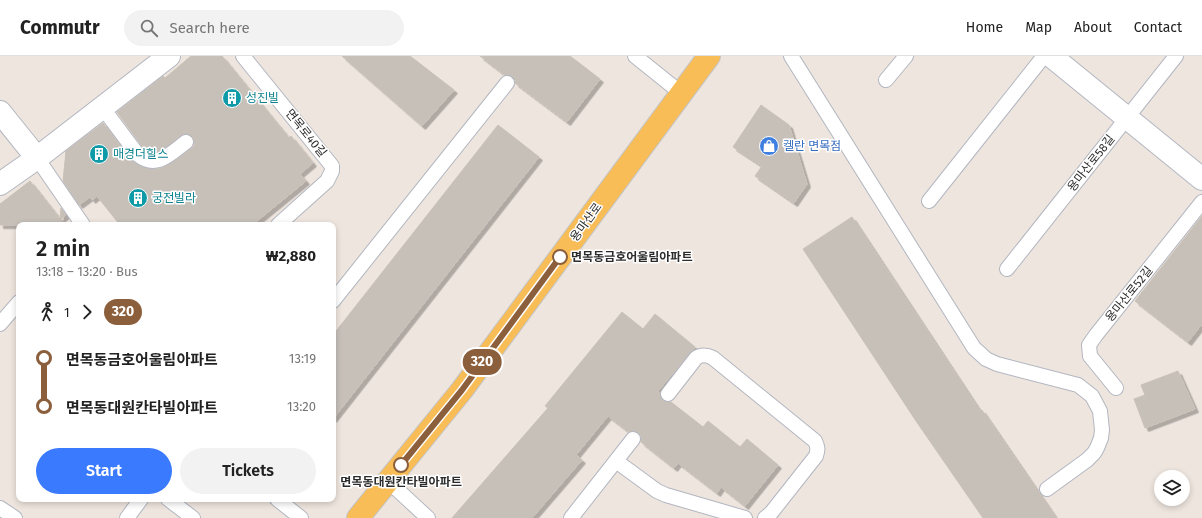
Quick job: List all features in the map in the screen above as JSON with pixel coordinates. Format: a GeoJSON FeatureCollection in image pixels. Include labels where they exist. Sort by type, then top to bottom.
{"type":"FeatureCollection","features":[{"type":"Feature","properties":{"kind":"main road","name":"용마산로"},"geometry":{"type":"LineString","coordinates":[[358,518],[462,390],[708,56]]}},
{"type":"Feature","properties":{"kind":"street"},"geometry":{"type":"LineString","coordinates":[[0,184],[37,158],[169,56]]}},
{"type":"Feature","properties":{"kind":"street"},"geometry":{"type":"LineString","coordinates":[[1051,56],[1202,179]]}},
{"type":"Feature","properties":{"kind":"street"},"geometry":{"type":"LineString","coordinates":[[0,112],[37,158]]}},
{"type":"Feature","properties":{"kind":"lane","name":"면목로40길"},"geometry":{"type":"LineString","coordinates":[[243,56],[332,166],[332,172],[327,181],[281,222]]}},
{"type":"Feature","properties":{"kind":"lane"},"geometry":{"type":"LineString","coordinates":[[635,56],[681,93]]}},
{"type":"Feature","properties":{"kind":"lane"},"geometry":{"type":"LineString","coordinates":[[791,56],[974,348],[986,359],[997,364],[1078,385],[1092,396],[1100,411],[1101,421],[1101,438],[1097,448],[1088,460],[1047,489]]}},
{"type":"Feature","properties":{"kind":"lane"},"geometry":{"type":"LineString","coordinates":[[886,80],[906,56]]}},
{"type":"Feature","properties":{"kind":"lane"},"geometry":{"type":"LineString","coordinates":[[929,201],[1044,56]]}},
{"type":"Feature","properties":{"kind":"lane","name":"용마산로58길"},"geometry":{"type":"LineString","coordinates":[[1007,269],[1176,56]]}},
{"type":"Feature","properties":{"kind":"lane"},"geometry":{"type":"LineString","coordinates":[[336,297],[507,82]]}},
{"type":"Feature","properties":{"kind":"lane"},"geometry":{"type":"LineString","coordinates":[[102,107],[138,155],[142,158],[151,161],[160,160],[186,142]]}},
{"type":"Feature","properties":{"kind":"lane"},"geometry":{"type":"LineString","coordinates":[[37,158],[81,222]]}},
{"type":"Feature","properties":{"kind":"lane","name":"용마산로52길"},"geometry":{"type":"LineString","coordinates":[[1116,388],[1090,356],[1089,345],[1202,202]]}},
{"type":"Feature","properties":{"kind":"lane"},"geometry":{"type":"LineString","coordinates":[[0,324],[16,305]]}},
{"type":"Feature","properties":{"kind":"lane"},"geometry":{"type":"LineString","coordinates":[[668,394],[696,358],[700,355],[709,356],[815,441],[818,450],[816,456],[771,513],[765,518]]}},
{"type":"Feature","properties":{"kind":"lane"},"geometry":{"type":"LineString","coordinates":[[571,518],[633,439]]}},
{"type":"Feature","properties":{"kind":"lane"},"geometry":{"type":"LineString","coordinates":[[616,461],[657,491],[666,495],[745,518]]}},
{"type":"Feature","properties":{"kind":"lane"},"geometry":{"type":"LineString","coordinates":[[388,481],[428,518]]}},
{"type":"Feature","properties":{"kind":"lane"},"geometry":{"type":"LineString","coordinates":[[127,518],[139,502]]}},
{"type":"Feature","properties":{"kind":"lane"},"geometry":{"type":"LineString","coordinates":[[172,502],[193,518]]}},
{"type":"Feature","properties":{"kind":"lane"},"geometry":{"type":"LineString","coordinates":[[281,502],[301,518]]}},
{"type":"Feature","properties":{"kind":"lane"},"geometry":{"type":"LineString","coordinates":[[0,508],[15,518]]}},
{"type":"Feature","properties":{"kind":"building"},"geometry":{"type":"Polygon","coordinates":[[[191,56],[222,56],[289,138],[291,136],[313,163],[300,174],[306,181],[256,222],[118,222],[97,196],[92,200],[90,197],[79,205],[63,181],[66,151],[103,123],[131,160],[143,167],[158,169],[166,166],[194,146],[193,137],[190,134],[185,134],[181,135],[160,151],[148,151],[144,149],[117,112],[163,76],[165,78],[191,56]]]}},
{"type":"Feature","properties":{"kind":"building"},"geometry":{"type":"Polygon","coordinates":[[[342,56],[410,56],[454,90],[422,126],[342,56]]]}},
{"type":"Feature","properties":{"kind":"building"},"geometry":{"type":"Polygon","coordinates":[[[480,56],[570,56],[600,79],[567,122],[515,83],[512,76],[505,75],[480,56]]]}},
{"type":"Feature","properties":{"kind":"building"},"geometry":{"type":"Polygon","coordinates":[[[761,105],[789,125],[807,184],[794,203],[755,176],[762,166],[733,147],[761,105]]]}},
{"type":"Feature","properties":{"kind":"building"},"geometry":{"type":"Polygon","coordinates":[[[498,125],[539,157],[336,415],[336,331],[498,125]]]}},
{"type":"Feature","properties":{"kind":"building"},"geometry":{"type":"Polygon","coordinates":[[[30,181],[60,219],[61,208],[66,215],[60,220],[62,222],[16,222],[16,225],[0,225],[0,204],[30,181]]]}},
{"type":"Feature","properties":{"kind":"building"},"geometry":{"type":"Polygon","coordinates":[[[1202,216],[1202,324],[1188,342],[1135,301],[1202,216]]]}},
{"type":"Feature","properties":{"kind":"building"},"geometry":{"type":"Polygon","coordinates":[[[852,217],[980,411],[982,410],[1056,518],[983,518],[916,421],[803,249],[852,217]]]}},
{"type":"Feature","properties":{"kind":"building"},"geometry":{"type":"Polygon","coordinates":[[[622,312],[643,329],[655,314],[695,347],[658,391],[663,400],[666,402],[671,402],[703,427],[708,421],[740,447],[747,439],[778,465],[745,506],[721,487],[717,493],[678,463],[674,468],[641,442],[641,436],[639,433],[634,431],[629,432],[608,416],[576,455],[582,460],[532,518],[452,518],[548,408],[545,406],[622,312]]]}},
{"type":"Feature","properties":{"kind":"building"},"geometry":{"type":"Polygon","coordinates":[[[1178,371],[1195,409],[1145,428],[1134,399],[1145,395],[1141,385],[1178,371]]]}},
{"type":"Feature","properties":{"kind":"bus line","name":"320"},"geometry":{"type":"LineString","coordinates":[[401,465],[462,390],[560,257]]}},
{"type":"Feature","properties":{"kind":"place","name":"성진빌"},"geometry":{"type":"Point","coordinates":[232,98]}},
{"type":"Feature","properties":{"kind":"place","name":"켈란 면목점"},"geometry":{"type":"Point","coordinates":[769,146]}},
{"type":"Feature","properties":{"kind":"place","name":"매경더힐스"},"geometry":{"type":"Point","coordinates":[99,154]}},
{"type":"Feature","properties":{"kind":"place","name":"궁전빌라"},"geometry":{"type":"Point","coordinates":[138,198]}},
{"type":"Feature","properties":{"kind":"place","name":"면목동금호어울림아파트"},"geometry":{"type":"Point","coordinates":[560,257]}},
{"type":"Feature","properties":{"kind":"place","name":"면목동대원칸타빌아파트"},"geometry":{"type":"Point","coordinates":[401,465]}}]}
